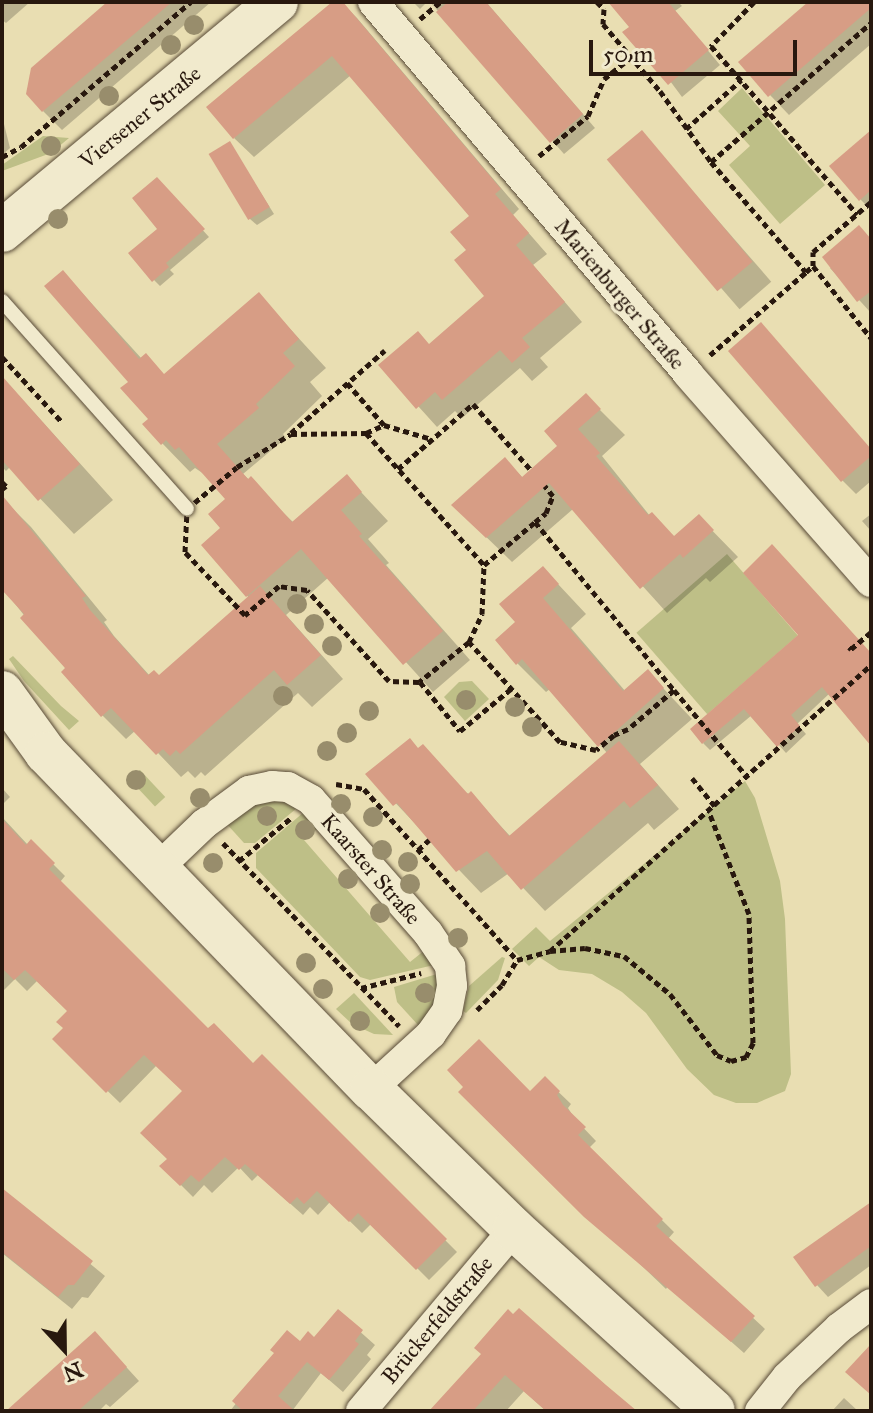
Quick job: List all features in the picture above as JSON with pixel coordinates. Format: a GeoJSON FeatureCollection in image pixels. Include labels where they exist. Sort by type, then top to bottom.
{"type":"FeatureCollection","features":[{"type":"Feature","properties":{"kind":"main road","name":"Viersener Straße"},"geometry":{"type":"LineString","coordinates":[[2,201],[239,2]]}},
{"type":"Feature","properties":{"kind":"main road","name":"Viersener Straße"},"geometry":{"type":"LineString","coordinates":[[2,231],[277,2]]}},
{"type":"Feature","properties":{"kind":"main road"},"geometry":{"type":"LineString","coordinates":[[2,692],[31,736],[156,870],[371,1089],[514,1229],[714,1411]]}},
{"type":"Feature","properties":{"kind":"street","name":"Marienburger Straße"},"geometry":{"type":"LineString","coordinates":[[373,2],[688,374],[871,582]]}},
{"type":"Feature","properties":{"kind":"street","name":"Kaarster Straße"},"geometry":{"type":"LineString","coordinates":[[156,870],[236,797],[263,787],[317,791],[428,933],[450,966]]}},
{"type":"Feature","properties":{"kind":"street"},"geometry":{"type":"LineString","coordinates":[[371,1089],[447,1011],[452,986],[450,966]]}},
{"type":"Feature","properties":{"kind":"street","name":"Brückerfeldstraße"},"geometry":{"type":"LineString","coordinates":[[361,1411],[514,1229]]}},
{"type":"Feature","properties":{"kind":"street"},"geometry":{"type":"LineString","coordinates":[[760,1411],[818,1347],[871,1304]]}},
{"type":"Feature","properties":{"kind":"lane"},"geometry":{"type":"LineString","coordinates":[[2,301],[187,509]]}},
{"type":"Feature","properties":{"kind":"path"},"geometry":{"type":"LineString","coordinates":[[2,157],[21,147],[191,2]]}},
{"type":"Feature","properties":{"kind":"path"},"geometry":{"type":"LineString","coordinates":[[597,2],[604,9],[603,24],[711,162],[806,272]]}},
{"type":"Feature","properties":{"kind":"path"},"geometry":{"type":"LineString","coordinates":[[754,2],[711,46],[857,214]]}},
{"type":"Feature","properties":{"kind":"path"},"geometry":{"type":"LineString","coordinates":[[711,162],[871,23]]}},
{"type":"Feature","properties":{"kind":"path"},"geometry":{"type":"LineString","coordinates":[[518,173],[588,116],[604,79],[631,57]]}},
{"type":"Feature","properties":{"kind":"path"},"geometry":{"type":"LineString","coordinates":[[686,129],[741,80]]}},
{"type":"Feature","properties":{"kind":"path"},"geometry":{"type":"LineString","coordinates":[[871,202],[813,252],[813,266],[871,338]]}},
{"type":"Feature","properties":{"kind":"path"},"geometry":{"type":"LineString","coordinates":[[688,374],[813,266]]}},
{"type":"Feature","properties":{"kind":"path"},"geometry":{"type":"LineString","coordinates":[[366,433],[484,565],[482,614],[469,642],[419,682],[389,681],[307,590],[279,586],[245,615],[185,552],[187,509],[237,467],[291,434],[385,350]]}},
{"type":"Feature","properties":{"kind":"path"},"geometry":{"type":"LineString","coordinates":[[2,357],[61,421]]}},
{"type":"Feature","properties":{"kind":"path"},"geometry":{"type":"LineString","coordinates":[[347,383],[384,425],[433,440]]}},
{"type":"Feature","properties":{"kind":"path"},"geometry":{"type":"LineString","coordinates":[[398,469],[473,404],[531,470]]}},
{"type":"Feature","properties":{"kind":"path"},"geometry":{"type":"LineString","coordinates":[[291,434],[366,433],[384,425]]}},
{"type":"Feature","properties":{"kind":"path"},"geometry":{"type":"LineString","coordinates":[[2,482],[6,486],[2,489]]}},
{"type":"Feature","properties":{"kind":"path"},"geometry":{"type":"LineString","coordinates":[[484,565],[546,513],[553,496],[545,486]]}},
{"type":"Feature","properties":{"kind":"path"},"geometry":{"type":"LineString","coordinates":[[535,522],[748,778]]}},
{"type":"Feature","properties":{"kind":"path"},"geometry":{"type":"LineString","coordinates":[[849,647],[851,649],[871,632]]}},
{"type":"Feature","properties":{"kind":"path"},"geometry":{"type":"LineString","coordinates":[[469,642],[560,742],[596,750],[614,735],[628,729],[674,690]]}},
{"type":"Feature","properties":{"kind":"path"},"geometry":{"type":"LineString","coordinates":[[550,951],[748,778],[871,665]]}},
{"type":"Feature","properties":{"kind":"path"},"geometry":{"type":"LineString","coordinates":[[419,682],[460,731],[512,688]]}},
{"type":"Feature","properties":{"kind":"path"},"geometry":{"type":"LineString","coordinates":[[447,1011],[463,1025],[502,985],[517,960],[550,951],[585,948],[624,956],[670,994],[717,1055],[731,1061],[746,1057],[753,1043],[749,914],[712,809],[692,778]]}},
{"type":"Feature","properties":{"kind":"path"},"geometry":{"type":"LineString","coordinates":[[239,861],[317,791],[364,789],[517,960]]}},
{"type":"Feature","properties":{"kind":"path"},"geometry":{"type":"LineString","coordinates":[[373,799],[381,792]]}},
{"type":"Feature","properties":{"kind":"path"},"geometry":{"type":"LineString","coordinates":[[204,824],[360,989],[401,1028],[409,1053]]}},
{"type":"Feature","properties":{"kind":"path"},"geometry":{"type":"LineString","coordinates":[[418,850],[429,840]]}},
{"type":"Feature","properties":{"kind":"path"},"geometry":{"type":"LineString","coordinates":[[360,989],[450,966]]}},
{"type":"Feature","properties":{"kind":"green space"},"geometry":{"type":"Polygon","coordinates":[[[742,88],[825,185],[780,224],[729,165],[750,146],[718,111],[742,88]]]}},
{"type":"Feature","properties":{"kind":"green space"},"geometry":{"type":"Polygon","coordinates":[[[43,136],[69,138],[51,153],[2,171],[2,165],[43,136]]]}},
{"type":"Feature","properties":{"kind":"green space"},"geometry":{"type":"Polygon","coordinates":[[[727,554],[798,636],[707,714],[636,633],[727,554]]]}},
{"type":"Feature","properties":{"kind":"green space"},"geometry":{"type":"Polygon","coordinates":[[[13,656],[79,721],[69,730],[24,681],[9,659],[13,656]]]}},
{"type":"Feature","properties":{"kind":"green space"},"geometry":{"type":"Polygon","coordinates":[[[472,681],[489,699],[465,721],[444,697],[459,682],[472,681]]]}},
{"type":"Feature","properties":{"kind":"green space"},"geometry":{"type":"Polygon","coordinates":[[[140,770],[165,797],[155,807],[130,780],[140,770]]]}},
{"type":"Feature","properties":{"kind":"green space"},"geometry":{"type":"Polygon","coordinates":[[[745,781],[755,798],[780,881],[785,919],[791,1074],[785,1091],[757,1103],[736,1103],[714,1095],[687,1069],[646,1013],[622,992],[592,974],[559,970],[539,957],[529,966],[512,949],[536,927],[550,941],[745,781]]]}},
{"type":"Feature","properties":{"kind":"green space"},"geometry":{"type":"Polygon","coordinates":[[[257,800],[286,801],[297,808],[255,843],[244,843],[225,822],[257,800]]]}},
{"type":"Feature","properties":{"kind":"green space"},"geometry":{"type":"Polygon","coordinates":[[[304,812],[318,828],[304,840],[410,962],[425,950],[434,965],[370,980],[360,977],[256,868],[256,853],[304,812]]]}},
{"type":"Feature","properties":{"kind":"green space"},"geometry":{"type":"Polygon","coordinates":[[[502,957],[505,958],[498,980],[466,1013],[463,1011],[469,986],[502,957]]]}},
{"type":"Feature","properties":{"kind":"green space"},"geometry":{"type":"Polygon","coordinates":[[[437,974],[437,996],[429,1014],[418,1025],[397,1002],[394,987],[437,974]]]}},
{"type":"Feature","properties":{"kind":"green space"},"geometry":{"type":"Polygon","coordinates":[[[354,993],[393,1035],[374,1034],[352,1024],[336,1009],[354,993]]]}},
{"type":"Feature","properties":{"kind":"building"},"geometry":{"type":"Polygon","coordinates":[[[107,2],[172,2],[42,112],[26,94],[31,68],[107,2]]]}},
{"type":"Feature","properties":{"kind":"building"},"geometry":{"type":"Polygon","coordinates":[[[332,2],[343,2],[501,189],[495,194],[529,233],[516,245],[565,302],[522,338],[530,347],[512,363],[500,350],[442,400],[435,392],[416,409],[378,365],[418,331],[429,344],[484,296],[454,260],[466,250],[450,232],[469,216],[332,56],[233,139],[206,107],[332,2]]]}},
{"type":"Feature","properties":{"kind":"building"},"geometry":{"type":"Polygon","coordinates":[[[448,2],[486,2],[583,114],[550,143],[436,12],[448,2]]]}},
{"type":"Feature","properties":{"kind":"building"},"geometry":{"type":"Polygon","coordinates":[[[608,2],[668,2],[709,50],[668,85],[622,32],[629,27],[608,2]]]}},
{"type":"Feature","properties":{"kind":"building"},"geometry":{"type":"Polygon","coordinates":[[[808,2],[871,2],[871,8],[768,97],[738,62],[808,2]]]}},
{"type":"Feature","properties":{"kind":"building"},"geometry":{"type":"Polygon","coordinates":[[[642,130],[753,262],[717,291],[607,160],[642,130]]]}},
{"type":"Feature","properties":{"kind":"building"},"geometry":{"type":"Polygon","coordinates":[[[871,130],[871,190],[859,201],[829,166],[871,130]]]}},
{"type":"Feature","properties":{"kind":"building"},"geometry":{"type":"Polygon","coordinates":[[[230,141],[270,207],[248,220],[209,154],[230,141]]]}},
{"type":"Feature","properties":{"kind":"building"},"geometry":{"type":"Polygon","coordinates":[[[157,177],[205,229],[166,263],[169,267],[152,282],[128,253],[157,229],[132,198],[157,177]]]}},
{"type":"Feature","properties":{"kind":"building"},"geometry":{"type":"Polygon","coordinates":[[[859,225],[871,239],[871,291],[857,302],[822,257],[859,225]]]}},
{"type":"Feature","properties":{"kind":"building"},"geometry":{"type":"Polygon","coordinates":[[[63,270],[139,359],[146,353],[164,374],[259,292],[299,339],[283,353],[295,366],[256,404],[259,408],[217,444],[292,522],[347,474],[362,492],[341,510],[362,534],[359,536],[443,631],[403,665],[301,549],[246,597],[201,545],[220,528],[208,514],[225,499],[179,447],[175,450],[166,440],[161,445],[142,424],[148,419],[120,388],[128,382],[44,286],[63,270]]]}},
{"type":"Feature","properties":{"kind":"building"},"geometry":{"type":"Polygon","coordinates":[[[761,322],[871,449],[871,456],[841,482],[728,351],[761,322]]]}},
{"type":"Feature","properties":{"kind":"building"},"geometry":{"type":"Polygon","coordinates":[[[2,376],[80,464],[38,501],[2,460],[2,376]]]}},
{"type":"Feature","properties":{"kind":"building"},"geometry":{"type":"Polygon","coordinates":[[[586,393],[601,409],[578,429],[600,453],[596,456],[648,515],[652,512],[674,536],[699,514],[714,530],[683,558],[680,554],[640,589],[549,483],[486,538],[451,505],[505,457],[522,477],[557,446],[544,431],[586,393]]]}},
{"type":"Feature","properties":{"kind":"building"},"geometry":{"type":"Polygon","coordinates":[[[2,495],[86,596],[82,598],[90,610],[148,675],[154,670],[159,675],[260,586],[321,655],[287,685],[274,670],[180,754],[176,750],[170,756],[163,749],[156,755],[111,708],[101,717],[61,672],[65,668],[20,618],[24,614],[2,590],[2,495]]]}},
{"type":"Feature","properties":{"kind":"building"},"geometry":{"type":"Polygon","coordinates":[[[772,544],[871,653],[871,746],[822,687],[791,715],[800,726],[777,747],[744,709],[702,744],[690,729],[798,635],[743,573],[772,544]]]}},
{"type":"Feature","properties":{"kind":"building"},"geometry":{"type":"Polygon","coordinates":[[[543,566],[559,584],[543,598],[623,691],[648,669],[664,688],[598,747],[522,659],[516,665],[495,640],[515,622],[499,604],[543,566]]]}},
{"type":"Feature","properties":{"kind":"building"},"geometry":{"type":"Polygon","coordinates":[[[410,738],[418,748],[423,744],[468,794],[471,791],[509,836],[619,741],[658,785],[630,808],[624,801],[521,890],[487,851],[456,872],[397,803],[393,806],[365,774],[410,738]]]}},
{"type":"Feature","properties":{"kind":"building"},"geometry":{"type":"Polygon","coordinates":[[[2,819],[26,845],[31,839],[55,863],[49,869],[208,1028],[214,1023],[253,1063],[262,1054],[447,1239],[416,1270],[358,1213],[349,1222],[317,1191],[304,1204],[297,1197],[290,1204],[245,1164],[239,1170],[225,1157],[199,1182],[191,1175],[180,1186],[159,1166],[167,1159],[140,1133],[182,1091],[144,1055],[106,1093],[52,1039],[63,1028],[56,1022],[67,1011],[25,970],[14,980],[2,968],[2,819]]]}},
{"type":"Feature","properties":{"kind":"building"},"geometry":{"type":"Polygon","coordinates":[[[479,1039],[530,1091],[545,1076],[560,1091],[557,1095],[563,1105],[586,1127],[578,1135],[663,1219],[656,1226],[755,1316],[731,1342],[584,1217],[458,1092],[463,1087],[447,1070],[479,1039]]]}},
{"type":"Feature","properties":{"kind":"building"},"geometry":{"type":"Polygon","coordinates":[[[2,1188],[93,1261],[74,1285],[68,1285],[58,1297],[2,1252],[2,1188]]]}},
{"type":"Feature","properties":{"kind":"building"},"geometry":{"type":"Polygon","coordinates":[[[871,1202],[871,1246],[815,1287],[793,1257],[871,1202]]]}},
{"type":"Feature","properties":{"kind":"building"},"geometry":{"type":"Polygon","coordinates":[[[519,1308],[637,1411],[546,1411],[505,1375],[473,1411],[429,1411],[481,1354],[474,1348],[508,1309],[513,1314],[519,1308]]]}},
{"type":"Feature","properties":{"kind":"building"},"geometry":{"type":"Polygon","coordinates":[[[338,1309],[363,1330],[355,1341],[359,1344],[329,1380],[307,1362],[278,1396],[295,1411],[243,1411],[232,1401],[274,1353],[270,1350],[287,1330],[300,1341],[308,1331],[314,1337],[338,1309]]]}},
{"type":"Feature","properties":{"kind":"building"},"geometry":{"type":"Polygon","coordinates":[[[95,1331],[127,1367],[78,1411],[6,1411],[95,1331]]]}},
{"type":"Feature","properties":{"kind":"building"},"geometry":{"type":"Polygon","coordinates":[[[871,1344],[871,1395],[845,1372],[871,1344]]]}}]}
